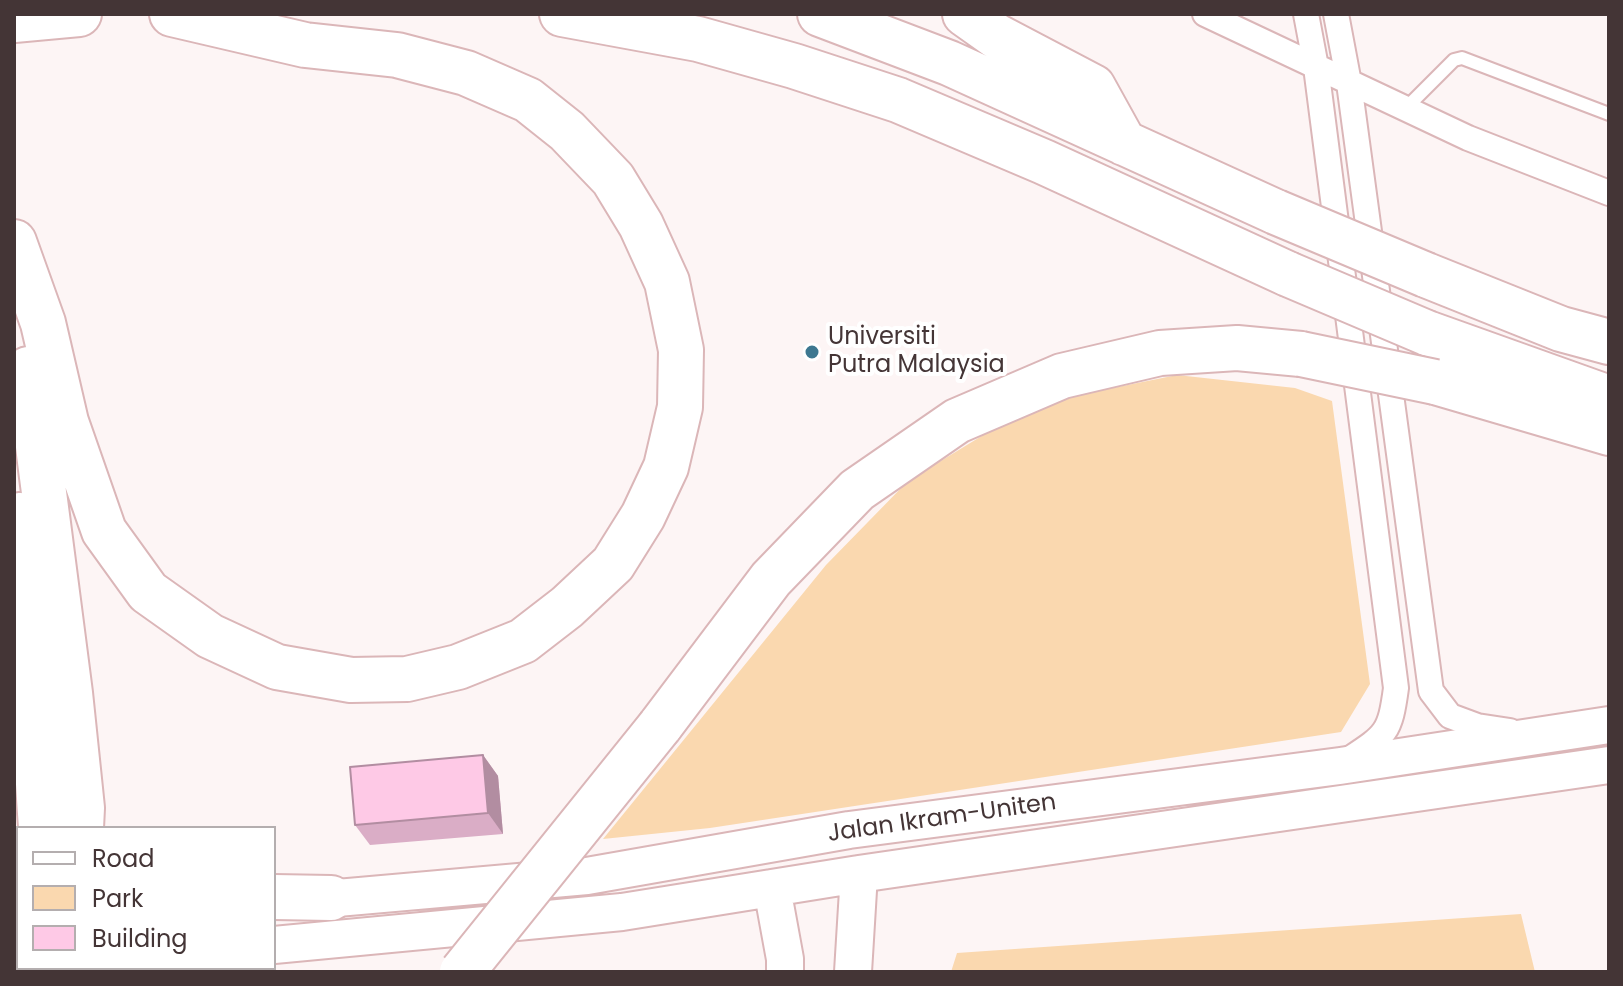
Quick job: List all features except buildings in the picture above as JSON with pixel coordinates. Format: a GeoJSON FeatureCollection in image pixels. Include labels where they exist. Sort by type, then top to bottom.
{"type":"FeatureCollection","features":[{"type":"Feature","properties":{"kind":"highway"},"geometry":{"type":"LineString","coordinates":[[20,19],[79,14]]}},
{"type":"Feature","properties":{"kind":"highway"},"geometry":{"type":"LineString","coordinates":[[14,242],[43,323],[66,422],[104,531],[148,592],[210,636],[277,667],[351,680],[407,679],[458,667],[523,641],[567,607],[613,564],[643,516],[666,467],[680,407],[681,350],[667,282],[641,225],[613,179],[567,131],[528,100],[466,73],[397,55],[305,45],[172,14]]}},
{"type":"Feature","properties":{"kind":"highway"},"geometry":{"type":"LineString","coordinates":[[562,14],[698,39],[898,100],[1427,333],[1609,398]]}},
{"type":"Feature","properties":{"kind":"highway"},"geometry":{"type":"LineString","coordinates":[[820,14],[949,63],[1276,212],[1426,275],[1561,329],[1609,342]]}},
{"type":"Feature","properties":{"kind":"highway"},"geometry":{"type":"LineString","coordinates":[[965,14],[996,36],[1093,87],[1124,143]]}},
{"type":"Feature","properties":{"kind":"highway"},"geometry":{"type":"LineString","coordinates":[[14,297],[22,321],[84,821]]}},
{"type":"Feature","properties":{"kind":"highway"},"geometry":{"type":"LineString","coordinates":[[462,972],[660,726],[771,579],[857,490],[957,421],[1062,376],[1160,353],[1237,348],[1301,354],[1435,382],[1609,433]]}},
{"type":"Feature","properties":{"kind":"highway"},"geometry":{"type":"LineString","coordinates":[[14,432],[41,826]]}},
{"type":"Feature","properties":{"kind":"highway"},"geometry":{"type":"LineString","coordinates":[[276,897],[331,898]]}},
{"type":"Feature","properties":{"kind":"main road","name":"Jalan Ikram-Uniten"},"geometry":{"type":"LineString","coordinates":[[276,905],[587,876],[849,830],[1340,766],[1609,725]]}},
{"type":"Feature","properties":{"kind":"main road","name":"Jalan Ikram-Uniten"},"geometry":{"type":"LineString","coordinates":[[276,945],[622,912],[859,874],[1609,765]]}},
{"type":"Feature","properties":{"kind":"main road"},"geometry":{"type":"LineString","coordinates":[[853,972],[859,874]]}},
{"type":"Feature","properties":{"kind":"main road"},"geometry":{"type":"LineString","coordinates":[[772,888],[785,972]]}},
{"type":"Feature","properties":{"kind":"street"},"geometry":{"type":"LineString","coordinates":[[1205,14],[1468,138],[1609,193]]}},
{"type":"Feature","properties":{"kind":"street"},"geometry":{"type":"LineString","coordinates":[[1306,14],[1316,67],[1396,688],[1391,724],[1372,744],[1340,766]]}},
{"type":"Feature","properties":{"kind":"street"},"geometry":{"type":"LineString","coordinates":[[1336,14],[1349,83],[1431,691],[1450,716],[1477,726],[1544,736]]}},
{"type":"Feature","properties":{"kind":"lane"},"geometry":{"type":"LineString","coordinates":[[1405,109],[1454,60],[1462,58],[1609,114]]}},
{"type":"Feature","properties":{"kind":"green space"},"geometry":{"type":"Polygon","coordinates":[[[1177,375],[1295,388],[1332,401],[1370,684],[1341,732],[710,828],[603,839],[826,565],[908,481],[1034,404],[1177,375]]]}},
{"type":"Feature","properties":{"kind":"green space"},"geometry":{"type":"Polygon","coordinates":[[[1521,914],[1535,972],[951,972],[957,953],[1521,914]]]}},
{"type":"Feature","properties":{"kind":"place","name":"Universiti Putra Malaysia"},"geometry":{"type":"Point","coordinates":[812,352]}}]}
